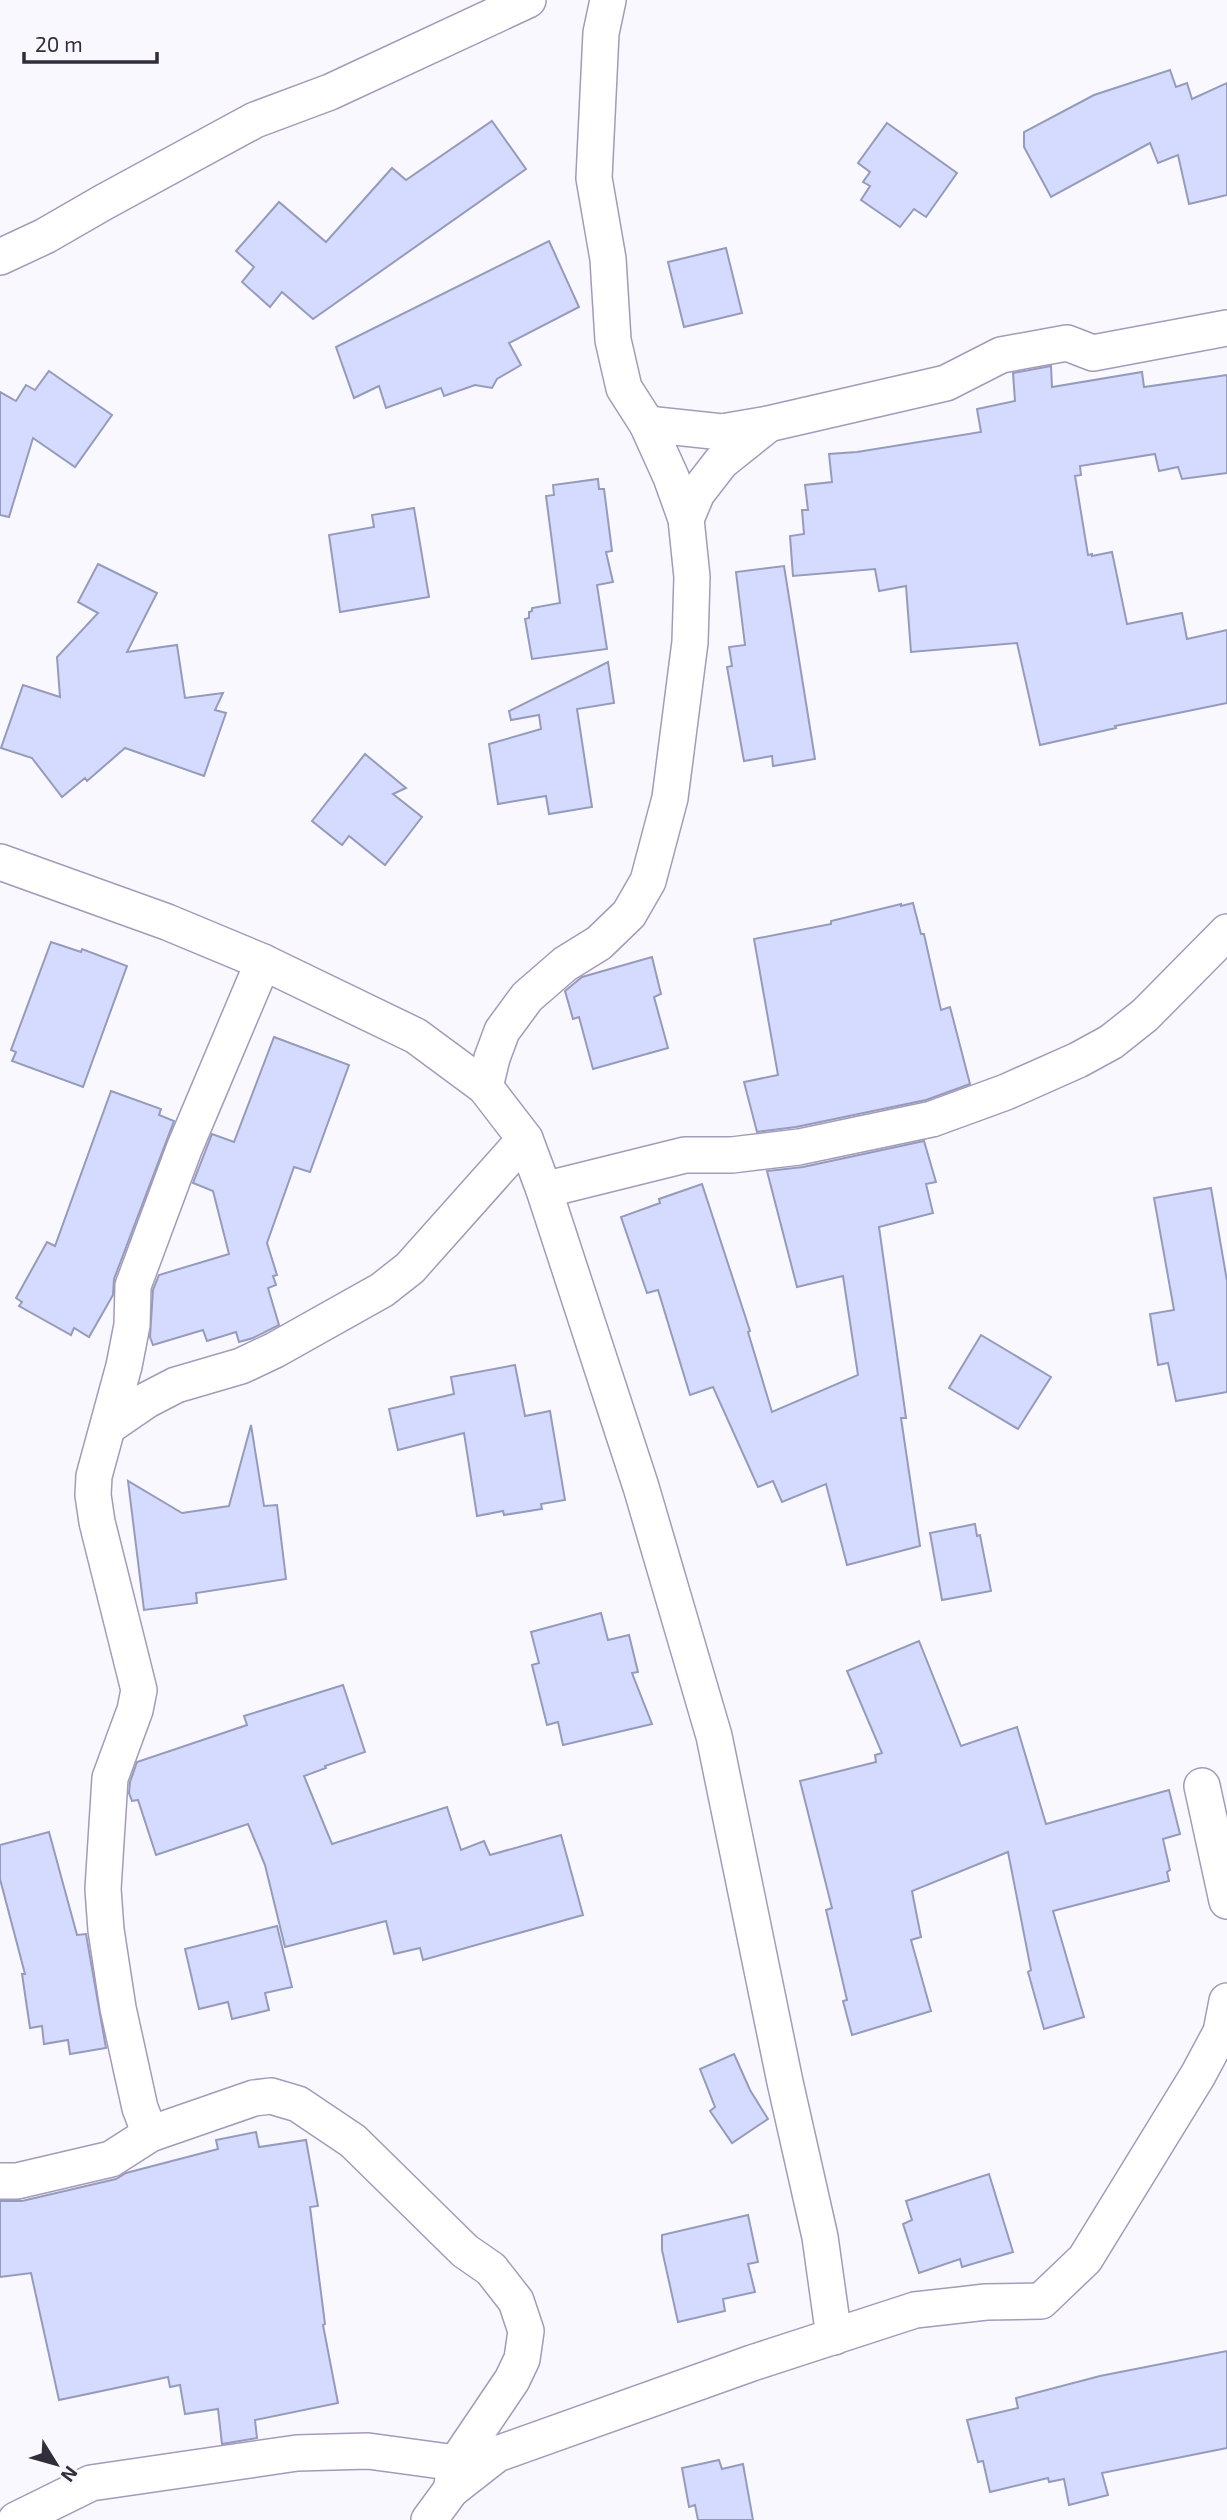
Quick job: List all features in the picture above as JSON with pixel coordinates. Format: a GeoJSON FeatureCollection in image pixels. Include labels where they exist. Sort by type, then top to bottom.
{"type":"FeatureCollection","features":[{"type":"Feature","properties":{"kind":"street"},"geometry":{"type":"LineString","coordinates":[[0,257],[45,236],[255,120],[330,92],[527,0]]}},
{"type":"Feature","properties":{"kind":"street"},"geometry":{"type":"LineString","coordinates":[[485,1087],[502,1031],[527,997],[565,964],[599,943],[629,914],[648,881],[670,798],[690,642],[692,577],[686,519],[648,424],[624,388],[613,341],[608,259],[594,178],[601,33],[608,0]]}},
{"type":"Feature","properties":{"kind":"street"},"geometry":{"type":"LineString","coordinates":[[648,424],[722,432],[946,383],[1002,355],[1067,343],[1093,353],[1227,328]]}},
{"type":"Feature","properties":{"kind":"street"},"geometry":{"type":"LineString","coordinates":[[686,519],[697,493],[721,462],[768,424]]}},
{"type":"Feature","properties":{"kind":"street"},"geometry":{"type":"LineString","coordinates":[[0,862],[167,922],[263,962],[416,1035],[485,1087],[525,1139],[641,1487],[714,1736],[785,2082],[820,2237],[834,2337]]}},
{"type":"Feature","properties":{"kind":"street"},"geometry":{"type":"LineString","coordinates":[[544,1190],[685,1156],[732,1155],[799,1147],[932,1119],[1006,1092],[1111,1042],[1145,1015],[1227,932]]}},
{"type":"Feature","properties":{"kind":"street"},"geometry":{"type":"LineString","coordinates":[[150,2134],[140,2108],[118,2008],[106,1930],[104,1850],[110,1778],[135,1710],[139,1690],[97,1522],[93,1496],[94,1476],[132,1325],[133,1286],[147,1244],[263,962]]}},
{"type":"Feature","properties":{"kind":"street"},"geometry":{"type":"LineString","coordinates":[[108,1426],[147,1399],[176,1385],[241,1366],[382,1290],[410,1268],[525,1139]]}},
{"type":"Feature","properties":{"kind":"street"},"geometry":{"type":"LineString","coordinates":[[1202,1786],[1227,1901]]}},
{"type":"Feature","properties":{"kind":"street"},"geometry":{"type":"LineString","coordinates":[[16,2520],[91,2483],[298,2453],[368,2451],[453,2476],[497,2454],[752,2363],[915,2310],[986,2302],[1041,2301],[1085,2259],[1198,2075],[1221,2032],[1227,2001]]}},
{"type":"Feature","properties":{"kind":"street"},"geometry":{"type":"LineString","coordinates":[[0,2181],[17,2181],[111,2160],[150,2134],[254,2098],[271,2096],[298,2104],[353,2141],[465,2252],[491,2269],[516,2301],[526,2331],[522,2359],[512,2381],[429,2520]]}},
{"type":"Feature","properties":{"kind":"building"},"geometry":{"type":"Polygon","coordinates":[[[1170,70],[1176,87],[1187,83],[1192,99],[1227,83],[1227,195],[1189,204],[1178,155],[1158,163],[1150,143],[1051,197],[1024,147],[1024,132],[1094,95],[1170,70]]]}},
{"type":"Feature","properties":{"kind":"building"},"geometry":{"type":"Polygon","coordinates":[[[492,121],[526,169],[313,319],[282,292],[270,307],[242,282],[254,267],[236,251],[279,202],[326,242],[392,168],[406,180],[492,121]]]}},
{"type":"Feature","properties":{"kind":"building"},"geometry":{"type":"Polygon","coordinates":[[[887,123],[957,173],[926,217],[914,209],[900,227],[861,200],[870,186],[863,182],[870,172],[858,163],[887,123]]]}},
{"type":"Feature","properties":{"kind":"building"},"geometry":{"type":"Polygon","coordinates":[[[549,241],[579,307],[509,343],[521,365],[497,379],[492,388],[475,385],[444,396],[441,388],[386,408],[379,386],[354,398],[336,347],[549,241]]]}},
{"type":"Feature","properties":{"kind":"building"},"geometry":{"type":"Polygon","coordinates":[[[726,248],[742,313],[684,327],[668,262],[726,248]]]}},
{"type":"Feature","properties":{"kind":"building"},"geometry":{"type":"Polygon","coordinates":[[[1051,366],[1052,387],[1142,372],[1144,387],[1227,375],[1227,473],[1182,479],[1178,467],[1159,471],[1155,454],[1080,466],[1081,475],[1075,476],[1088,555],[1112,552],[1127,624],[1182,613],[1187,639],[1227,630],[1227,703],[1115,726],[1116,728],[1040,745],[1017,643],[911,652],[906,586],[879,591],[875,569],[793,576],[790,536],[804,534],[802,510],[808,510],[805,485],[832,482],[829,454],[981,432],[977,409],[1015,401],[1013,373],[1051,366]]]}},
{"type":"Feature","properties":{"kind":"building"},"geometry":{"type":"Polygon","coordinates":[[[49,371],[112,415],[75,467],[33,438],[9,517],[0,515],[0,392],[16,401],[26,385],[35,390],[49,371]]]}},
{"type":"Feature","properties":{"kind":"building"},"geometry":{"type":"Polygon","coordinates":[[[598,479],[599,489],[604,489],[612,551],[606,552],[613,582],[597,585],[607,649],[532,659],[525,619],[529,618],[532,608],[560,603],[546,496],[554,495],[553,485],[598,479]]]}},
{"type":"Feature","properties":{"kind":"building"},"geometry":{"type":"Polygon","coordinates":[[[414,508],[429,597],[340,612],[329,535],[374,527],[372,515],[414,508]]]}},
{"type":"Feature","properties":{"kind":"building"},"geometry":{"type":"Polygon","coordinates":[[[98,564],[157,593],[127,652],[177,645],[185,698],[223,693],[215,710],[226,713],[204,776],[125,748],[87,781],[85,778],[62,797],[32,758],[1,748],[23,685],[60,697],[57,657],[98,613],[78,602],[98,564]]]}},
{"type":"Feature","properties":{"kind":"building"},"geometry":{"type":"Polygon","coordinates":[[[784,566],[815,759],[773,766],[772,756],[744,761],[727,667],[732,666],[729,647],[745,645],[736,572],[784,566]]]}},
{"type":"Feature","properties":{"kind":"building"},"geometry":{"type":"Polygon","coordinates":[[[608,662],[614,703],[577,709],[592,807],[549,814],[546,796],[498,804],[489,744],[541,729],[539,715],[511,720],[509,711],[608,662]]]}},
{"type":"Feature","properties":{"kind":"building"},"geometry":{"type":"Polygon","coordinates":[[[365,754],[406,788],[393,794],[422,817],[385,865],[349,836],[342,845],[312,821],[365,754]]]}},
{"type":"Feature","properties":{"kind":"building"},"geometry":{"type":"Polygon","coordinates":[[[913,903],[921,934],[924,934],[941,1010],[950,1007],[970,1084],[926,1100],[796,1127],[757,1132],[744,1082],[778,1075],[754,939],[831,924],[831,921],[913,903]]]}},
{"type":"Feature","properties":{"kind":"building"},"geometry":{"type":"Polygon","coordinates":[[[51,942],[81,952],[82,949],[127,966],[83,1087],[12,1061],[16,1052],[11,1050],[51,942]]]}},
{"type":"Feature","properties":{"kind":"building"},"geometry":{"type":"Polygon","coordinates":[[[652,957],[661,994],[654,997],[668,1048],[593,1069],[579,1017],[573,1019],[565,991],[582,977],[652,957]]]}},
{"type":"Feature","properties":{"kind":"building"},"geometry":{"type":"Polygon","coordinates":[[[274,1037],[349,1065],[310,1172],[294,1167],[267,1243],[277,1275],[273,1276],[276,1285],[268,1288],[279,1325],[239,1342],[236,1332],[207,1341],[203,1330],[153,1345],[150,1337],[153,1290],[159,1275],[229,1254],[213,1191],[193,1183],[212,1134],[234,1142],[274,1037]]]}},
{"type":"Feature","properties":{"kind":"building"},"geometry":{"type":"Polygon","coordinates":[[[111,1091],[161,1109],[159,1115],[174,1121],[114,1279],[113,1295],[89,1337],[74,1328],[71,1335],[19,1306],[22,1302],[16,1298],[47,1242],[55,1246],[111,1091]]]}},
{"type":"Feature","properties":{"kind":"building"},"geometry":{"type":"Polygon","coordinates":[[[924,1141],[936,1182],[926,1184],[933,1213],[879,1227],[906,1418],[901,1418],[920,1546],[847,1565],[826,1484],[782,1502],[773,1481],[758,1487],[713,1387],[690,1395],[658,1290],[647,1293],[621,1217],[660,1203],[659,1199],[702,1184],[750,1331],[748,1332],[772,1412],[858,1375],[843,1276],[797,1287],[767,1171],[803,1167],[924,1141]]]}},
{"type":"Feature","properties":{"kind":"building"},"geometry":{"type":"Polygon","coordinates":[[[1211,1188],[1227,1281],[1227,1392],[1176,1401],[1168,1363],[1158,1365],[1150,1314],[1174,1310],[1154,1198],[1211,1188]]]}},
{"type":"Feature","properties":{"kind":"building"},"geometry":{"type":"Polygon","coordinates":[[[981,1335],[1051,1377],[1018,1429],[949,1388],[981,1335]]]}},
{"type":"Feature","properties":{"kind":"building"},"geometry":{"type":"Polygon","coordinates":[[[515,1365],[525,1416],[550,1411],[565,1500],[541,1504],[542,1509],[504,1515],[503,1511],[477,1516],[464,1433],[398,1450],[389,1409],[454,1394],[451,1377],[515,1365]]]}},
{"type":"Feature","properties":{"kind":"building"},"geometry":{"type":"Polygon","coordinates":[[[251,1425],[264,1506],[277,1505],[286,1579],[196,1593],[197,1603],[144,1610],[128,1481],[182,1513],[229,1506],[251,1425]]]}},
{"type":"Feature","properties":{"kind":"building"},"geometry":{"type":"Polygon","coordinates":[[[975,1524],[977,1536],[980,1535],[991,1591],[942,1600],[930,1533],[975,1524]]]}},
{"type":"Feature","properties":{"kind":"building"},"geometry":{"type":"Polygon","coordinates":[[[601,1613],[608,1640],[629,1635],[638,1672],[632,1673],[652,1724],[563,1745],[558,1722],[547,1725],[532,1665],[539,1663],[531,1632],[601,1613]]]}},
{"type":"Feature","properties":{"kind":"building"},"geometry":{"type":"Polygon","coordinates":[[[919,1641],[961,1746],[1017,1727],[1046,1824],[1169,1790],[1180,1834],[1163,1839],[1170,1870],[1167,1872],[1169,1881],[1053,1911],[1084,2017],[1044,2029],[1028,1972],[1031,1970],[1008,1852],[912,1891],[921,1937],[911,1940],[931,2011],[852,2035],[843,2001],[847,2000],[826,1910],[832,1908],[800,1781],[876,1762],[875,1755],[882,1753],[847,1671],[919,1641]]]}},
{"type":"Feature","properties":{"kind":"building"},"geometry":{"type":"Polygon","coordinates":[[[343,1685],[365,1752],[304,1776],[332,1844],[447,1807],[461,1850],[484,1841],[490,1855],[561,1835],[583,1915],[423,1960],[420,1948],[394,1954],[386,1921],[285,1947],[265,1865],[248,1824],[156,1855],[138,1800],[132,1801],[129,1793],[137,1762],[247,1725],[244,1716],[343,1685]]]}},
{"type":"Feature","properties":{"kind":"building"},"geometry":{"type":"Polygon","coordinates":[[[49,1832],[77,1935],[86,1934],[106,2048],[70,2054],[68,2040],[44,2044],[42,2026],[30,2028],[22,1974],[25,1974],[0,1879],[0,1845],[49,1832]]]}},
{"type":"Feature","properties":{"kind":"building"},"geometry":{"type":"Polygon","coordinates":[[[277,1926],[292,1987],[265,1993],[269,2010],[232,2019],[228,2002],[199,2009],[185,1949],[277,1926]]]}},
{"type":"Feature","properties":{"kind":"building"},"geometry":{"type":"Polygon","coordinates":[[[734,2054],[750,2090],[768,2119],[732,2143],[710,2111],[715,2107],[700,2069],[734,2054]]]}},
{"type":"Feature","properties":{"kind":"building"},"geometry":{"type":"Polygon","coordinates":[[[256,2132],[259,2147],[306,2140],[318,2206],[310,2207],[323,2325],[338,2403],[255,2420],[257,2438],[222,2444],[218,2409],[185,2414],[180,2385],[170,2387],[168,2377],[59,2400],[31,2273],[0,2277],[0,2201],[22,2201],[116,2179],[126,2173],[218,2149],[216,2140],[256,2132]]]}},
{"type":"Feature","properties":{"kind":"building"},"geometry":{"type":"Polygon","coordinates":[[[989,2174],[1013,2252],[962,2267],[960,2259],[919,2273],[903,2224],[912,2220],[906,2201],[989,2174]]]}},
{"type":"Feature","properties":{"kind":"building"},"geometry":{"type":"Polygon","coordinates":[[[748,2215],[758,2262],[748,2264],[755,2292],[723,2299],[725,2311],[678,2322],[662,2250],[662,2235],[748,2215]]]}},
{"type":"Feature","properties":{"kind":"building"},"geometry":{"type":"Polygon","coordinates":[[[1227,2351],[1227,2448],[1102,2473],[1108,2495],[1069,2505],[1064,2479],[1049,2482],[1048,2478],[990,2492],[983,2461],[978,2462],[967,2420],[1018,2408],[1016,2398],[1100,2376],[1227,2351]]]}},
{"type":"Feature","properties":{"kind":"building"},"geometry":{"type":"Polygon","coordinates":[[[719,2460],[722,2469],[743,2464],[753,2520],[698,2520],[695,2505],[689,2507],[682,2468],[719,2460]]]}}]}
